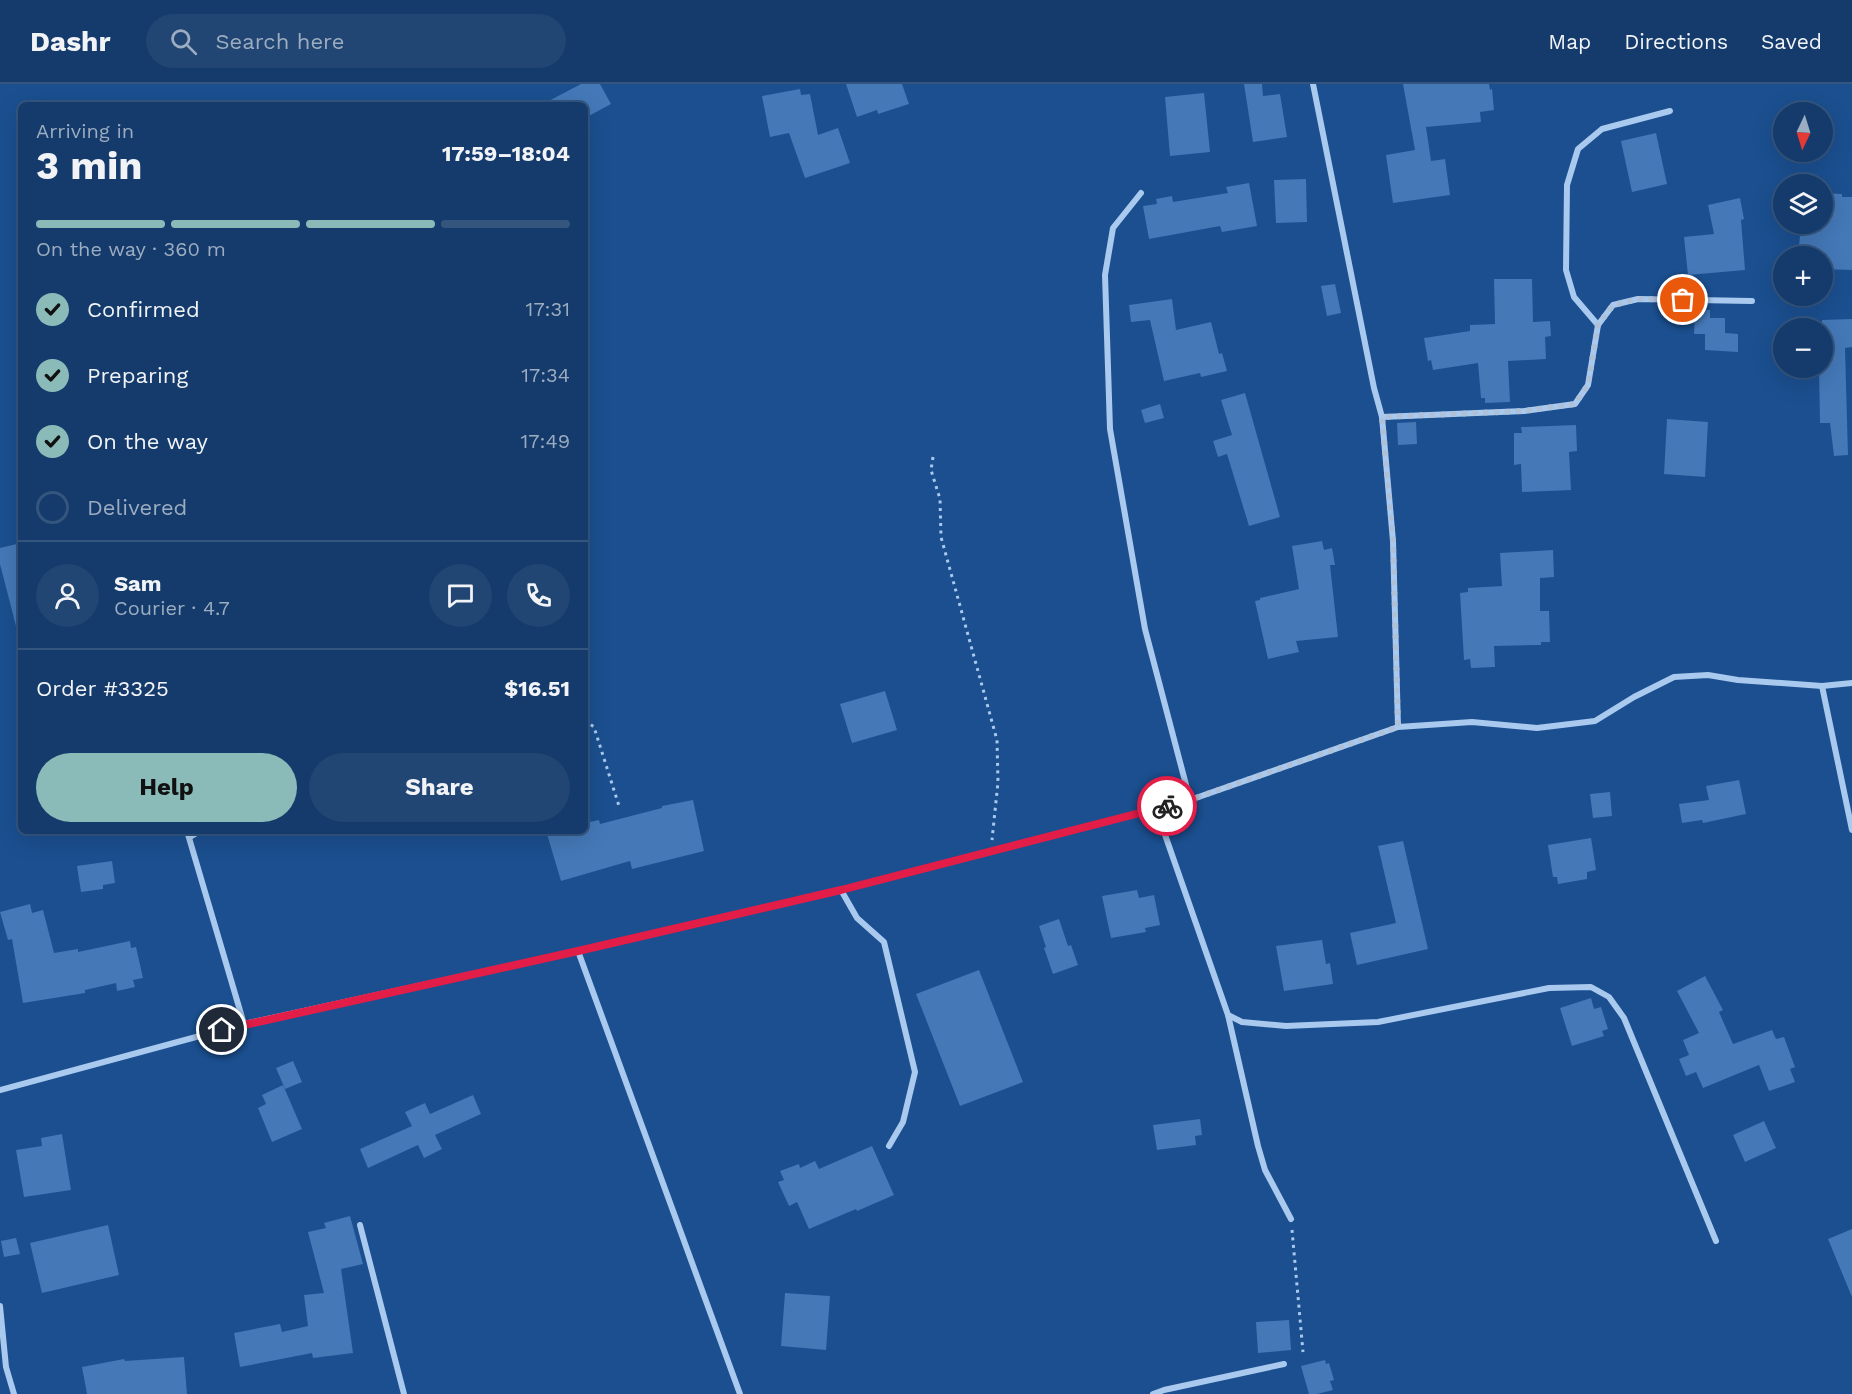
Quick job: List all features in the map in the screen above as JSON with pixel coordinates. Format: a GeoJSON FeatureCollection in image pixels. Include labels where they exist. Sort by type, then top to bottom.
{"type":"FeatureCollection","features":[{"type":"Feature","properties":{"kind":"street"},"geometry":{"type":"LineString","coordinates":[[1313,84],[1374,388],[1382,417],[1393,541],[1398,727]]}},
{"type":"Feature","properties":{"kind":"street"},"geometry":{"type":"LineString","coordinates":[[1598,325],[1574,297],[1566,270],[1567,185],[1578,149],[1602,129],[1670,111]]}},
{"type":"Feature","properties":{"kind":"street"},"geometry":{"type":"LineString","coordinates":[[1141,193],[1113,228],[1105,275],[1110,429],[1145,628],[1190,800]]}},
{"type":"Feature","properties":{"kind":"street"},"geometry":{"type":"LineString","coordinates":[[1382,417],[1524,411],[1575,404],[1588,385],[1598,325],[1613,305],[1638,299],[1752,301]]}},
{"type":"Feature","properties":{"kind":"street"},"geometry":{"type":"LineString","coordinates":[[0,1090],[244,1024],[578,951],[841,890],[1156,809],[1190,800],[1398,727],[1472,722],[1538,728],[1595,721],[1634,697],[1674,677],[1708,675],[1738,680],[1822,686],[1852,683]]}},
{"type":"Feature","properties":{"kind":"street"},"geometry":{"type":"LineString","coordinates":[[1822,686],[1852,830]]}},
{"type":"Feature","properties":{"kind":"street"},"geometry":{"type":"LineString","coordinates":[[1156,809],[1228,1015],[1265,1170],[1291,1219]]}},
{"type":"Feature","properties":{"kind":"street"},"geometry":{"type":"LineString","coordinates":[[188,834],[244,1024]]}},
{"type":"Feature","properties":{"kind":"street"},"geometry":{"type":"LineString","coordinates":[[841,890],[857,918],[884,942],[915,1072],[903,1122],[889,1146]]}},
{"type":"Feature","properties":{"kind":"street"},"geometry":{"type":"LineString","coordinates":[[578,951],[740,1394]]}},
{"type":"Feature","properties":{"kind":"street"},"geometry":{"type":"LineString","coordinates":[[1228,1015],[1242,1022],[1286,1026],[1378,1022],[1549,988],[1591,987],[1609,997],[1624,1018],[1716,1241]]}},
{"type":"Feature","properties":{"kind":"street"},"geometry":{"type":"LineString","coordinates":[[360,1225],[404,1394]]}},
{"type":"Feature","properties":{"kind":"street"},"geometry":{"type":"LineString","coordinates":[[0,1306],[6,1367],[14,1394]]}},
{"type":"Feature","properties":{"kind":"street"},"geometry":{"type":"LineString","coordinates":[[1153,1394],[1284,1364]]}},
{"type":"Feature","properties":{"kind":"path"},"geometry":{"type":"LineString","coordinates":[[933,457],[932,470],[940,499],[941,537],[997,740],[998,782],[991,851]]}},
{"type":"Feature","properties":{"kind":"path"},"geometry":{"type":"LineString","coordinates":[[588,722],[594,727],[619,807]]}},
{"type":"Feature","properties":{"kind":"path"},"geometry":{"type":"LineString","coordinates":[[1291,1219],[1303,1352]]}},
{"type":"Feature","properties":{"kind":"building"},"geometry":{"type":"Polygon","coordinates":[[[581,84],[600,84],[611,104],[588,116],[588,102],[547,102],[581,84]]]}},
{"type":"Feature","properties":{"kind":"building"},"geometry":{"type":"Polygon","coordinates":[[[846,84],[902,84],[909,104],[878,114],[877,110],[857,117],[846,84]]]}},
{"type":"Feature","properties":{"kind":"building"},"geometry":{"type":"Polygon","coordinates":[[[1244,84],[1262,84],[1263,96],[1280,94],[1287,137],[1253,142],[1244,84]]]}},
{"type":"Feature","properties":{"kind":"building"},"geometry":{"type":"Polygon","coordinates":[[[1403,84],[1489,84],[1490,90],[1492,89],[1494,110],[1480,112],[1481,122],[1426,127],[1431,161],[1445,159],[1450,195],[1393,203],[1386,155],[1415,150],[1403,84]]]}},
{"type":"Feature","properties":{"kind":"building"},"geometry":{"type":"Polygon","coordinates":[[[800,89],[801,95],[810,94],[818,135],[838,128],[850,163],[805,178],[789,133],[770,137],[762,96],[800,89]]]}},
{"type":"Feature","properties":{"kind":"building"},"geometry":{"type":"Polygon","coordinates":[[[1204,93],[1210,152],[1170,156],[1165,97],[1204,93]]]}},
{"type":"Feature","properties":{"kind":"building"},"geometry":{"type":"Polygon","coordinates":[[[1656,133],[1667,184],[1632,192],[1621,141],[1656,133]]]}},
{"type":"Feature","properties":{"kind":"building"},"geometry":{"type":"Polygon","coordinates":[[[1306,179],[1307,222],[1276,223],[1274,180],[1306,179]]]}},
{"type":"Feature","properties":{"kind":"building"},"geometry":{"type":"Polygon","coordinates":[[[1249,183],[1257,226],[1222,232],[1220,226],[1149,239],[1143,206],[1157,204],[1156,199],[1172,196],[1173,202],[1228,193],[1226,187],[1249,183]]]}},
{"type":"Feature","properties":{"kind":"building"},"geometry":{"type":"Polygon","coordinates":[[[1833,194],[1852,197],[1852,270],[1833,269],[1833,246],[1799,246],[1800,236],[1803,234],[1833,234],[1833,194]]]}},
{"type":"Feature","properties":{"kind":"building"},"geometry":{"type":"Polygon","coordinates":[[[1740,198],[1744,219],[1741,220],[1745,270],[1688,275],[1684,237],[1714,234],[1708,205],[1740,198]]]}},
{"type":"Feature","properties":{"kind":"building"},"geometry":{"type":"Polygon","coordinates":[[[1494,279],[1532,279],[1533,322],[1550,321],[1551,336],[1545,337],[1546,359],[1508,361],[1510,402],[1485,403],[1485,398],[1481,398],[1478,363],[1433,370],[1431,360],[1428,361],[1424,338],[1470,331],[1470,325],[1495,324],[1494,279]]]}},
{"type":"Feature","properties":{"kind":"building"},"geometry":{"type":"Polygon","coordinates":[[[1335,284],[1341,313],[1327,316],[1321,286],[1335,284]]]}},
{"type":"Feature","properties":{"kind":"building"},"geometry":{"type":"Polygon","coordinates":[[[1172,299],[1176,330],[1211,322],[1219,354],[1222,353],[1227,371],[1201,377],[1200,373],[1164,381],[1150,320],[1131,322],[1129,305],[1172,299]]]}},
{"type":"Feature","properties":{"kind":"building"},"geometry":{"type":"Polygon","coordinates":[[[1695,310],[1710,310],[1710,318],[1725,318],[1725,333],[1738,334],[1738,352],[1705,350],[1705,334],[1694,334],[1695,310]]]}},
{"type":"Feature","properties":{"kind":"building"},"geometry":{"type":"Polygon","coordinates":[[[1852,319],[1852,347],[1845,348],[1848,455],[1834,456],[1830,423],[1820,423],[1819,378],[1833,378],[1833,320],[1852,319]]]}},
{"type":"Feature","properties":{"kind":"building"},"geometry":{"type":"Polygon","coordinates":[[[1245,393],[1280,517],[1249,526],[1227,454],[1218,457],[1213,441],[1232,435],[1221,400],[1245,393]]]}},
{"type":"Feature","properties":{"kind":"building"},"geometry":{"type":"Polygon","coordinates":[[[1160,404],[1164,418],[1145,423],[1141,410],[1160,404]]]}},
{"type":"Feature","properties":{"kind":"building"},"geometry":{"type":"Polygon","coordinates":[[[1667,419],[1708,422],[1705,477],[1664,474],[1667,419]]]}},
{"type":"Feature","properties":{"kind":"building"},"geometry":{"type":"Polygon","coordinates":[[[1416,422],[1417,444],[1398,445],[1397,423],[1416,422]]]}},
{"type":"Feature","properties":{"kind":"building"},"geometry":{"type":"Polygon","coordinates":[[[1576,425],[1577,451],[1569,452],[1571,490],[1522,492],[1521,464],[1514,465],[1514,433],[1522,433],[1521,427],[1576,425]]]}},
{"type":"Feature","properties":{"kind":"building"},"geometry":{"type":"Polygon","coordinates":[[[1322,541],[1324,550],[1332,548],[1335,565],[1330,565],[1338,637],[1296,641],[1299,652],[1268,659],[1255,601],[1299,589],[1292,546],[1322,541]]]}},
{"type":"Feature","properties":{"kind":"building"},"geometry":{"type":"Polygon","coordinates":[[[18,544],[18,626],[16,626],[0,564],[0,548],[18,544]]]}},
{"type":"Feature","properties":{"kind":"building"},"geometry":{"type":"Polygon","coordinates":[[[1553,550],[1554,577],[1540,578],[1540,611],[1549,611],[1550,642],[1541,642],[1541,645],[1494,646],[1495,667],[1471,668],[1470,659],[1464,660],[1460,593],[1468,592],[1468,588],[1502,586],[1500,553],[1553,550]]]}},
{"type":"Feature","properties":{"kind":"building"},"geometry":{"type":"Polygon","coordinates":[[[885,691],[897,730],[852,743],[840,704],[885,691]]]}},
{"type":"Feature","properties":{"kind":"building"},"geometry":{"type":"Polygon","coordinates":[[[1739,780],[1746,814],[1703,823],[1702,820],[1682,823],[1679,804],[1709,800],[1706,786],[1739,780]]]}},
{"type":"Feature","properties":{"kind":"building"},"geometry":{"type":"Polygon","coordinates":[[[1610,792],[1612,816],[1593,818],[1590,794],[1610,792]]]}},
{"type":"Feature","properties":{"kind":"building"},"geometry":{"type":"Polygon","coordinates":[[[693,800],[704,851],[632,869],[630,861],[561,881],[547,834],[588,834],[588,822],[599,820],[600,824],[662,808],[662,806],[693,800]]]}},
{"type":"Feature","properties":{"kind":"building"},"geometry":{"type":"Polygon","coordinates":[[[1591,838],[1596,870],[1587,872],[1587,879],[1558,884],[1557,877],[1553,877],[1548,845],[1591,838]]]}},
{"type":"Feature","properties":{"kind":"building"},"geometry":{"type":"Polygon","coordinates":[[[1403,841],[1428,949],[1357,965],[1350,933],[1396,923],[1378,846],[1403,841]]]}},
{"type":"Feature","properties":{"kind":"building"},"geometry":{"type":"Polygon","coordinates":[[[112,861],[115,883],[103,885],[103,889],[81,892],[77,866],[112,861]]]}},
{"type":"Feature","properties":{"kind":"building"},"geometry":{"type":"Polygon","coordinates":[[[1137,890],[1139,898],[1154,895],[1160,925],[1145,928],[1146,932],[1111,938],[1102,896],[1137,890]]]}},
{"type":"Feature","properties":{"kind":"building"},"geometry":{"type":"Polygon","coordinates":[[[30,904],[32,913],[43,910],[54,953],[78,949],[78,952],[130,941],[131,948],[136,947],[143,978],[133,980],[135,987],[117,991],[116,983],[85,990],[85,993],[23,1003],[12,939],[8,940],[0,912],[30,904]]]}},
{"type":"Feature","properties":{"kind":"building"},"geometry":{"type":"Polygon","coordinates":[[[1059,919],[1068,946],[1071,945],[1078,965],[1053,974],[1039,926],[1059,919]]]}},
{"type":"Feature","properties":{"kind":"building"},"geometry":{"type":"Polygon","coordinates":[[[1322,940],[1326,964],[1330,963],[1333,984],[1284,991],[1276,946],[1322,940]]]}},
{"type":"Feature","properties":{"kind":"building"},"geometry":{"type":"Polygon","coordinates":[[[979,970],[1023,1082],[960,1106],[916,994],[979,970]]]}},
{"type":"Feature","properties":{"kind":"building"},"geometry":{"type":"Polygon","coordinates":[[[1705,976],[1723,1010],[1719,1012],[1733,1044],[1772,1030],[1776,1039],[1784,1037],[1795,1067],[1790,1069],[1795,1082],[1769,1091],[1759,1065],[1703,1088],[1696,1072],[1686,1076],[1679,1059],[1689,1055],[1683,1040],[1699,1033],[1677,991],[1705,976]]]}},
{"type":"Feature","properties":{"kind":"building"},"geometry":{"type":"Polygon","coordinates":[[[1591,998],[1594,1009],[1601,1007],[1608,1029],[1602,1031],[1604,1036],[1572,1046],[1560,1008],[1591,998]]]}},
{"type":"Feature","properties":{"kind":"building"},"geometry":{"type":"Polygon","coordinates":[[[293,1061],[302,1082],[285,1089],[276,1068],[293,1061]]]}},
{"type":"Feature","properties":{"kind":"building"},"geometry":{"type":"Polygon","coordinates":[[[283,1085],[302,1129],[272,1142],[258,1108],[266,1104],[262,1095],[283,1085]]]}},
{"type":"Feature","properties":{"kind":"building"},"geometry":{"type":"Polygon","coordinates":[[[473,1095],[481,1114],[435,1135],[442,1149],[424,1158],[418,1145],[368,1168],[360,1149],[412,1126],[405,1112],[425,1103],[430,1114],[473,1095]]]}},
{"type":"Feature","properties":{"kind":"building"},"geometry":{"type":"Polygon","coordinates":[[[1200,1119],[1202,1135],[1195,1136],[1196,1145],[1157,1150],[1153,1125],[1200,1119]]]}},
{"type":"Feature","properties":{"kind":"building"},"geometry":{"type":"Polygon","coordinates":[[[1764,1121],[1776,1148],[1745,1162],[1733,1135],[1764,1121]]]}},
{"type":"Feature","properties":{"kind":"building"},"geometry":{"type":"Polygon","coordinates":[[[62,1134],[71,1190],[24,1197],[16,1150],[42,1146],[41,1138],[62,1134]]]}},
{"type":"Feature","properties":{"kind":"building"},"geometry":{"type":"Polygon","coordinates":[[[872,1146],[894,1195],[809,1229],[797,1202],[789,1206],[778,1182],[784,1180],[780,1171],[799,1164],[800,1168],[815,1161],[819,1169],[872,1146]]]}},
{"type":"Feature","properties":{"kind":"building"},"geometry":{"type":"Polygon","coordinates":[[[350,1216],[363,1264],[341,1269],[353,1353],[313,1358],[312,1353],[240,1367],[234,1333],[280,1324],[282,1332],[308,1326],[304,1295],[324,1293],[308,1232],[326,1228],[324,1223],[350,1216]]]}},
{"type":"Feature","properties":{"kind":"building"},"geometry":{"type":"Polygon","coordinates":[[[108,1225],[119,1275],[42,1293],[30,1243],[108,1225]]]}},
{"type":"Feature","properties":{"kind":"building"},"geometry":{"type":"Polygon","coordinates":[[[1852,1229],[1852,1297],[1828,1239],[1852,1229]]]}},
{"type":"Feature","properties":{"kind":"building"},"geometry":{"type":"Polygon","coordinates":[[[16,1238],[20,1254],[4,1257],[1,1241],[16,1238]]]}},
{"type":"Feature","properties":{"kind":"building"},"geometry":{"type":"Polygon","coordinates":[[[785,1293],[830,1296],[826,1350],[781,1346],[785,1293]]]}},
{"type":"Feature","properties":{"kind":"building"},"geometry":{"type":"Polygon","coordinates":[[[1289,1320],[1291,1350],[1258,1353],[1256,1322],[1289,1320]]]}},
{"type":"Feature","properties":{"kind":"building"},"geometry":{"type":"Polygon","coordinates":[[[184,1357],[187,1394],[87,1394],[82,1367],[124,1359],[125,1361],[184,1357]]]}},
{"type":"Feature","properties":{"kind":"building"},"geometry":{"type":"Polygon","coordinates":[[[1325,1360],[1326,1364],[1329,1363],[1334,1380],[1330,1381],[1333,1390],[1309,1394],[1301,1366],[1325,1360]]]}},
{"type":"Feature","properties":{"kind":"way so far"},"geometry":{"type":"LineString","coordinates":[[1167,806],[1398,727],[1393,541],[1382,417],[1524,411],[1575,404],[1588,385],[1598,325],[1613,305],[1638,299],[1683,300]]}},
{"type":"Feature","properties":{"kind":"route"},"geometry":{"type":"LineString","coordinates":[[222,1030],[841,890],[1167,806]]}}]}
